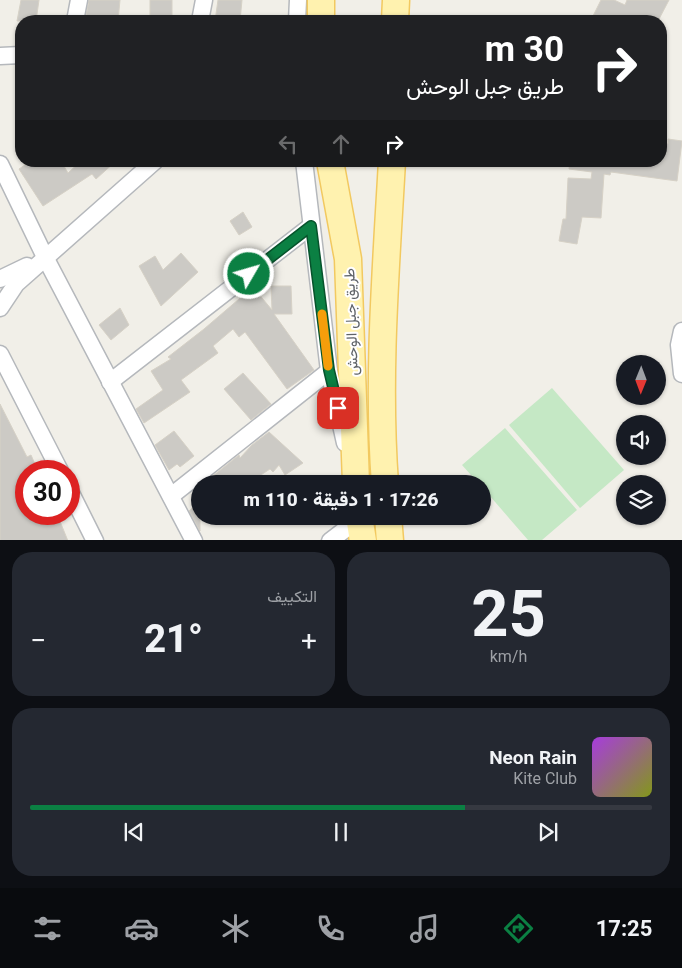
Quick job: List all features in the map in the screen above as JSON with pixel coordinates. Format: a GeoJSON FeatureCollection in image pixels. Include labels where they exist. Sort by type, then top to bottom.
{"type":"FeatureCollection","features":[{"type":"Feature","properties":{"kind":"main road"},"geometry":{"type":"LineString","coordinates":[[321,0],[321,15]]}},
{"type":"Feature","properties":{"kind":"main road"},"geometry":{"type":"LineString","coordinates":[[396,0],[396,15]]}},
{"type":"Feature","properties":{"kind":"main road","name":"طريق جبل الوحش"},"geometry":{"type":"LineString","coordinates":[[331,167],[348,259],[355,475]]}},
{"type":"Feature","properties":{"kind":"main road","name":"طريق جبل الوحش"},"geometry":{"type":"LineString","coordinates":[[384,475],[382,323],[392,167]]}},
{"type":"Feature","properties":{"kind":"main road"},"geometry":{"type":"LineString","coordinates":[[389,525],[390,540]]}},
{"type":"Feature","properties":{"kind":"street"},"geometry":{"type":"LineString","coordinates":[[76,15],[79,0]]}},
{"type":"Feature","properties":{"kind":"street"},"geometry":{"type":"LineString","coordinates":[[201,15],[204,0]]}},
{"type":"Feature","properties":{"kind":"street"},"geometry":{"type":"LineString","coordinates":[[297,15],[298,0]]}},
{"type":"Feature","properties":{"kind":"street"},"geometry":{"type":"LineString","coordinates":[[0,56],[15,55]]}},
{"type":"Feature","properties":{"kind":"street"},"geometry":{"type":"LineString","coordinates":[[0,164],[45,257],[194,540]]}},
{"type":"Feature","properties":{"kind":"street"},"geometry":{"type":"LineString","coordinates":[[2,302],[16,284],[45,257],[148,167]]}},
{"type":"Feature","properties":{"kind":"street","name":"طريق جبل الوحش"},"geometry":{"type":"LineString","coordinates":[[305,167],[329,370],[353,475]]}},
{"type":"Feature","properties":{"kind":"street"},"geometry":{"type":"LineString","coordinates":[[110,382],[311,226]]}},
{"type":"Feature","properties":{"kind":"street"},"geometry":{"type":"LineString","coordinates":[[0,279],[45,257]]}},
{"type":"Feature","properties":{"kind":"street"},"geometry":{"type":"LineString","coordinates":[[682,331],[679,345],[682,374]]}},
{"type":"Feature","properties":{"kind":"street"},"geometry":{"type":"LineString","coordinates":[[0,354],[54,460]]}},
{"type":"Feature","properties":{"kind":"street"},"geometry":{"type":"LineString","coordinates":[[170,496],[329,370]]}},
{"type":"Feature","properties":{"kind":"street"},"geometry":{"type":"LineString","coordinates":[[80,511],[95,540]]}},
{"type":"Feature","properties":{"kind":"street"},"geometry":{"type":"LineString","coordinates":[[330,540],[361,525]]}},
{"type":"Feature","properties":{"kind":"green space"},"geometry":{"type":"Polygon","coordinates":[[[552,388],[616,461],[616,465],[620,465],[624,470],[580,508],[509,425],[552,388]]]}},
{"type":"Feature","properties":{"kind":"green space"},"geometry":{"type":"Polygon","coordinates":[[[505,428],[577,510],[542,540],[528,540],[491,497],[491,475],[471,475],[462,465],[505,428]]]}},
{"type":"Feature","properties":{"kind":"building"},"geometry":{"type":"Polygon","coordinates":[[[21,0],[39,0],[37,15],[18,15],[21,0]]]}},
{"type":"Feature","properties":{"kind":"building"},"geometry":{"type":"Polygon","coordinates":[[[89,0],[120,0],[119,15],[86,15],[89,0]]]}},
{"type":"Feature","properties":{"kind":"building"},"geometry":{"type":"Polygon","coordinates":[[[150,0],[172,0],[172,15],[150,15],[150,0]]]}},
{"type":"Feature","properties":{"kind":"building"},"geometry":{"type":"Polygon","coordinates":[[[218,0],[242,0],[241,15],[216,15],[218,0]]]}},
{"type":"Feature","properties":{"kind":"building"},"geometry":{"type":"Polygon","coordinates":[[[601,0],[614,0],[625,5],[627,0],[669,0],[661,15],[594,15],[601,0]]]}},
{"type":"Feature","properties":{"kind":"building"},"geometry":{"type":"Polygon","coordinates":[[[668,139],[682,141],[677,181],[611,172],[610,175],[604,174],[601,218],[582,217],[577,244],[559,241],[563,219],[566,219],[568,178],[591,179],[592,172],[569,169],[569,167],[667,167],[668,139]]]}},
{"type":"Feature","properties":{"kind":"building"},"geometry":{"type":"Polygon","coordinates":[[[22,167],[64,167],[68,173],[74,167],[109,167],[96,179],[92,174],[43,206],[19,169],[22,167]]]}},
{"type":"Feature","properties":{"kind":"building"},"geometry":{"type":"Polygon","coordinates":[[[243,212],[252,227],[239,235],[230,221],[243,212]]]}},
{"type":"Feature","properties":{"kind":"building"},"geometry":{"type":"Polygon","coordinates":[[[181,253],[198,272],[161,306],[139,266],[155,256],[163,270],[181,253]]]}},
{"type":"Feature","properties":{"kind":"building"},"geometry":{"type":"Polygon","coordinates":[[[271,286],[291,286],[292,314],[274,314],[314,370],[287,389],[245,332],[239,337],[233,329],[213,346],[218,353],[181,380],[190,392],[144,423],[136,409],[163,390],[151,371],[171,359],[168,357],[253,287],[272,310],[271,286]]]}},
{"type":"Feature","properties":{"kind":"building"},"geometry":{"type":"Polygon","coordinates":[[[120,308],[129,325],[111,340],[99,325],[120,308]]]}},
{"type":"Feature","properties":{"kind":"building"},"geometry":{"type":"Polygon","coordinates":[[[243,373],[271,404],[251,420],[224,389],[243,373]]]}},
{"type":"Feature","properties":{"kind":"building"},"geometry":{"type":"Polygon","coordinates":[[[0,404],[27,457],[31,455],[33,460],[15,460],[15,525],[61,525],[68,540],[0,540],[0,404]]]}},
{"type":"Feature","properties":{"kind":"building"},"geometry":{"type":"Polygon","coordinates":[[[174,431],[194,456],[180,467],[177,464],[169,470],[155,445],[174,431]]]}},
{"type":"Feature","properties":{"kind":"building"},"geometry":{"type":"Polygon","coordinates":[[[269,432],[303,463],[285,475],[279,465],[273,472],[270,469],[261,475],[214,475],[239,455],[240,458],[252,445],[269,432]]]}},
{"type":"Feature","properties":{"kind":"slow traffic"},"geometry":{"type":"LineString","coordinates":[[322,314],[328,366]]}},
{"type":"Feature","properties":{"kind":"route"},"geometry":{"type":"LineString","coordinates":[[249,274],[311,226],[329,370],[338,408]]}}]}
